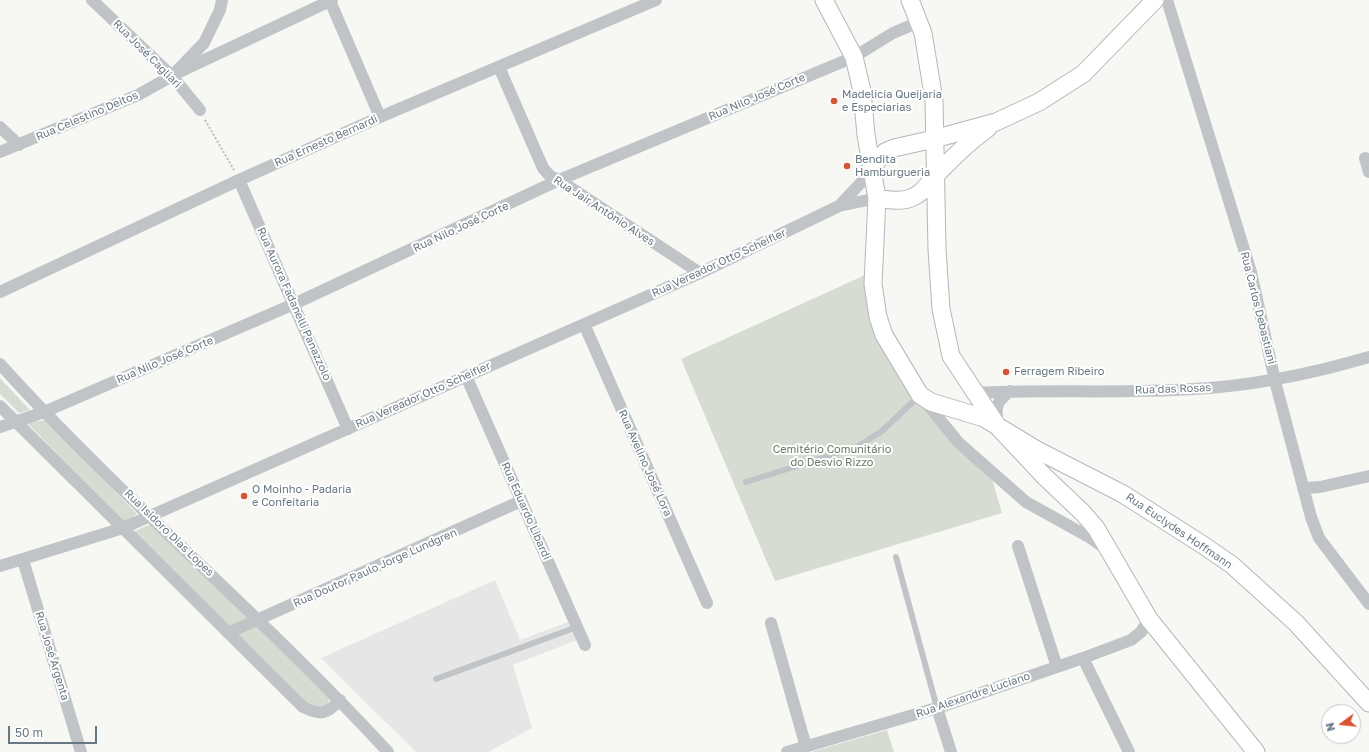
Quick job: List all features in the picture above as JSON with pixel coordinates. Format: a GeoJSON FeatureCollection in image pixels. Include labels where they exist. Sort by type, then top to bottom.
{"type":"FeatureCollection","features":[{"type":"Feature","properties":{"kind":"street","name":"Rua José Cagliari"},"geometry":{"type":"LineString","coordinates":[[92,0],[172,76],[200,110]]}},
{"type":"Feature","properties":{"kind":"street","name":"Rua Celestino Deitos"},"geometry":{"type":"LineString","coordinates":[[172,76],[204,43],[220,10],[222,0]]}},
{"type":"Feature","properties":{"kind":"street","name":"Rua Celestino Deitos"},"geometry":{"type":"LineString","coordinates":[[0,152],[138,95],[172,76],[331,0]]}},
{"type":"Feature","properties":{"kind":"street"},"geometry":{"type":"LineString","coordinates":[[331,0],[380,117]]}},
{"type":"Feature","properties":{"kind":"street","name":"Rua Ernesto Bernardi"},"geometry":{"type":"LineString","coordinates":[[0,292],[239,180],[380,117],[656,0]]}},
{"type":"Feature","properties":{"kind":"street"},"geometry":{"type":"LineString","coordinates":[[824,0],[854,57],[862,91],[871,172],[877,198],[873,284],[878,317],[884,335],[926,398],[959,443],[1026,502],[1089,537],[1109,550]]}},
{"type":"Feature","properties":{"kind":"street"},"geometry":{"type":"LineString","coordinates":[[910,0],[922,33],[934,100],[934,139],[937,174],[937,249],[941,309],[951,356],[998,427],[1096,528],[1150,619],[1256,752]]}},
{"type":"Feature","properties":{"kind":"street"},"geometry":{"type":"LineString","coordinates":[[996,122],[1039,102],[1083,74],[1155,0]]}},
{"type":"Feature","properties":{"kind":"street","name":"Rua Carlos Debastiani"},"geometry":{"type":"LineString","coordinates":[[1167,0],[1250,272],[1275,381],[1303,488],[1320,538],[1369,604]]}},
{"type":"Feature","properties":{"kind":"street","name":"Rua Nilo José Corte"},"geometry":{"type":"LineString","coordinates":[[0,427],[44,412],[294,304],[559,180],[854,57],[893,33],[919,22]]}},
{"type":"Feature","properties":{"kind":"street","name":"Rua Jair Antônio Alves"},"geometry":{"type":"LineString","coordinates":[[498,67],[543,168],[550,176],[559,180],[700,273]]}},
{"type":"Feature","properties":{"kind":"street","name":"Rua Vereador Otto Scheifler"},"geometry":{"type":"LineString","coordinates":[[839,206],[871,172],[885,152],[916,142],[934,139],[996,122]]}},
{"type":"Feature","properties":{"kind":"street","name":"Rua Vereador Otto Scheifler"},"geometry":{"type":"LineString","coordinates":[[0,566],[123,528],[151,516],[700,273],[839,206],[877,198],[889,200],[909,199],[922,192],[937,174],[971,140],[996,122]]}},
{"type":"Feature","properties":{"kind":"street"},"geometry":{"type":"LineString","coordinates":[[0,127],[19,145]]}},
{"type":"Feature","properties":{"kind":"street"},"geometry":{"type":"LineString","coordinates":[[1365,158],[1369,172]]}},
{"type":"Feature","properties":{"kind":"street","name":"Rua Aurora Fadanelli Panazzolo"},"geometry":{"type":"LineString","coordinates":[[239,180],[348,429]]}},
{"type":"Feature","properties":{"kind":"street","name":"Rua Avelino José Lora"},"geometry":{"type":"LineString","coordinates":[[584,324],[707,603]]}},
{"type":"Feature","properties":{"kind":"street","name":"Rua das Rosas"},"geometry":{"type":"LineString","coordinates":[[977,396],[1010,391],[1192,390],[1275,381],[1369,357]]}},
{"type":"Feature","properties":{"kind":"street","name":"Rua Isidoro Dias Lopes"},"geometry":{"type":"LineString","coordinates":[[0,364],[44,412],[260,620],[340,700],[388,752]]}},
{"type":"Feature","properties":{"kind":"street","name":"Rua Eduardo Libardi"},"geometry":{"type":"LineString","coordinates":[[466,376],[585,645]]}},
{"type":"Feature","properties":{"kind":"street"},"geometry":{"type":"LineString","coordinates":[[998,427],[996,408],[999,400],[1010,391]]}},
{"type":"Feature","properties":{"kind":"street"},"geometry":{"type":"LineString","coordinates":[[926,398],[963,402],[977,396]]}},
{"type":"Feature","properties":{"kind":"street","name":"Rua Euclydes Hoffmann"},"geometry":{"type":"LineString","coordinates":[[926,398],[984,418],[1037,450],[1123,494],[1232,565],[1296,623],[1369,703]]}},
{"type":"Feature","properties":{"kind":"street"},"geometry":{"type":"LineString","coordinates":[[0,406],[303,707],[314,713],[325,713],[340,700]]}},
{"type":"Feature","properties":{"kind":"street"},"geometry":{"type":"LineString","coordinates":[[1303,488],[1320,487],[1369,476]]}},
{"type":"Feature","properties":{"kind":"street","name":"Rua Doutor Paulo Jorge Lundgren"},"geometry":{"type":"LineString","coordinates":[[228,632],[260,620],[522,501]]}},
{"type":"Feature","properties":{"kind":"street"},"geometry":{"type":"LineString","coordinates":[[1018,546],[1057,667]]}},
{"type":"Feature","properties":{"kind":"street","name":"Rua José Argenta"},"geometry":{"type":"LineString","coordinates":[[23,560],[81,752]]}},
{"type":"Feature","properties":{"kind":"street","name":"Rua Alexandre Luciano"},"geometry":{"type":"LineString","coordinates":[[787,752],[937,708],[1082,658],[1131,640],[1141,632],[1150,619]]}},
{"type":"Feature","properties":{"kind":"street"},"geometry":{"type":"LineString","coordinates":[[770,623],[806,747]]}},
{"type":"Feature","properties":{"kind":"street"},"geometry":{"type":"LineString","coordinates":[[1082,658],[1130,752]]}},
{"type":"Feature","properties":{"kind":"street"},"geometry":{"type":"LineString","coordinates":[[937,708],[951,752]]}},
{"type":"Feature","properties":{"kind":"lane"},"geometry":{"type":"LineString","coordinates":[[746,482],[857,447],[882,431],[926,398]]}},
{"type":"Feature","properties":{"kind":"lane"},"geometry":{"type":"LineString","coordinates":[[896,557],[937,708]]}},
{"type":"Feature","properties":{"kind":"lane"},"geometry":{"type":"LineString","coordinates":[[436,679],[577,627]]}},
{"type":"Feature","properties":{"kind":"path"},"geometry":{"type":"LineString","coordinates":[[200,110],[239,180]]}},
{"type":"Feature","properties":{"kind":"shaded area"},"geometry":{"type":"Polygon","coordinates":[[[495,580],[520,640],[568,622],[577,640],[513,665],[532,728],[488,752],[416,752],[321,658],[495,580]]]}},
{"type":"Feature","properties":{"kind":"green space","name":"Cemitério Comunitário do Desvio Rizzo"},"geometry":{"type":"Polygon","coordinates":[[[865,275],[872,329],[896,373],[919,403],[992,479],[1002,513],[775,581],[681,359],[865,275]]]}},
{"type":"Feature","properties":{"kind":"green space"},"geometry":{"type":"Polygon","coordinates":[[[0,378],[30,410],[19,413],[0,394],[0,378]]]}},
{"type":"Feature","properties":{"kind":"green space"},"geometry":{"type":"Polygon","coordinates":[[[45,420],[137,514],[124,523],[27,423],[45,420]]]}},
{"type":"Feature","properties":{"kind":"green space"},"geometry":{"type":"Polygon","coordinates":[[[153,523],[249,617],[228,628],[130,533],[153,523]]]}},
{"type":"Feature","properties":{"kind":"green space"},"geometry":{"type":"Polygon","coordinates":[[[256,626],[330,698],[326,707],[314,711],[236,636],[256,626]]]}},
{"type":"Feature","properties":{"kind":"green space"},"geometry":{"type":"Polygon","coordinates":[[[887,730],[894,752],[811,752],[887,730]]]}},
{"type":"Feature","properties":{"kind":"place","name":"Madelicia Queijaria e Especiarias"},"geometry":{"type":"Point","coordinates":[834,101]}},
{"type":"Feature","properties":{"kind":"place","name":"Bendita Hamburgueria"},"geometry":{"type":"Point","coordinates":[847,166]}},
{"type":"Feature","properties":{"kind":"place","name":"Ferragem Ribeiro"},"geometry":{"type":"Point","coordinates":[1006,372]}},
{"type":"Feature","properties":{"kind":"place","name":"O Moinho - Padaria e Confeitaria"},"geometry":{"type":"Point","coordinates":[244,496]}}]}
